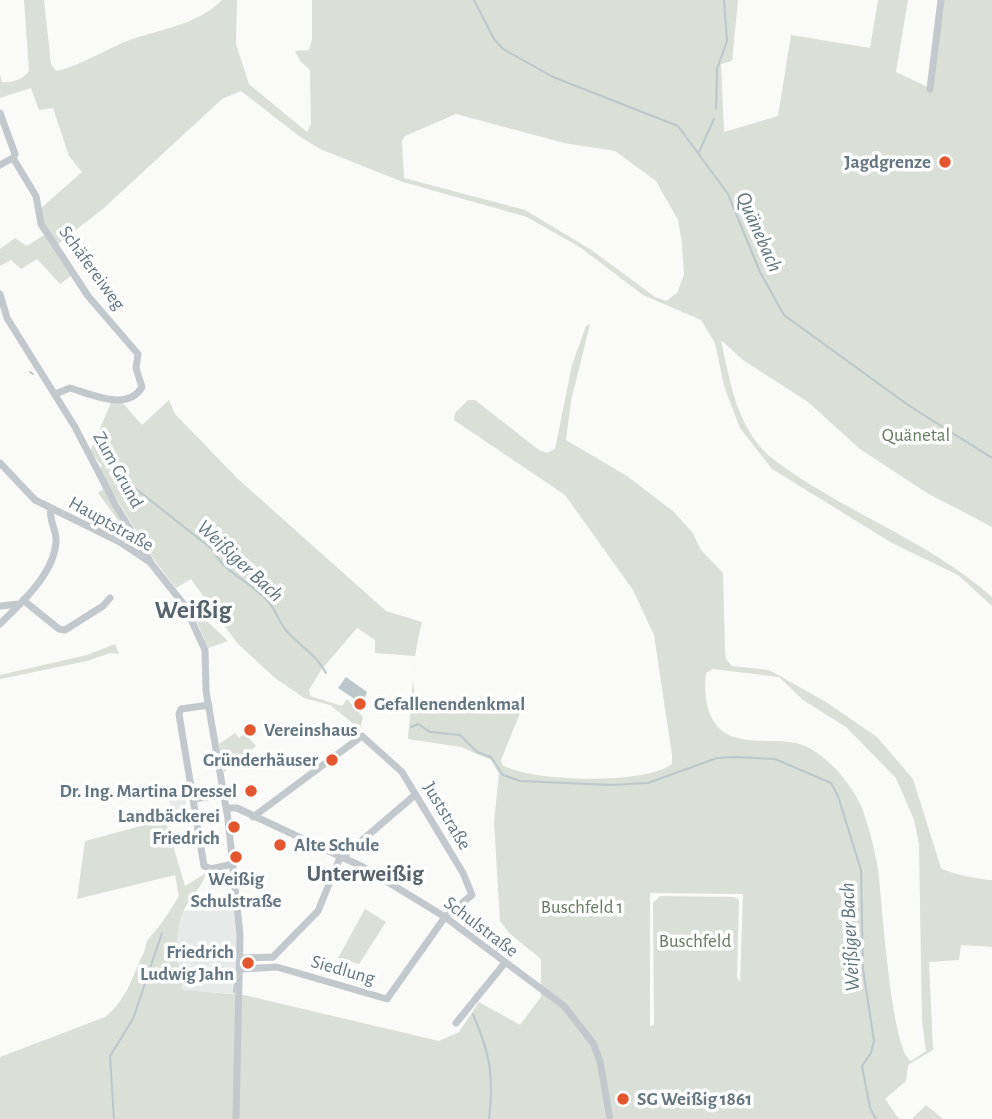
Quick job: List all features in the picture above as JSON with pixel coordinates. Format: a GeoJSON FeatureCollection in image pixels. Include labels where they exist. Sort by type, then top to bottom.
{"type":"FeatureCollection","features":[{"type":"Feature","properties":{"kind":"street"},"geometry":{"type":"LineString","coordinates":[[930,89],[942,0]]}},
{"type":"Feature","properties":{"kind":"street","name":"Schäfereiweg"},"geometry":{"type":"LineString","coordinates":[[0,113],[15,154],[13,158],[36,196],[41,224],[88,296],[138,354],[136,368],[142,387],[133,396],[104,398],[70,388],[55,394]]}},
{"type":"Feature","properties":{"kind":"street"},"geometry":{"type":"LineString","coordinates":[[0,164],[13,158]]}},
{"type":"Feature","properties":{"kind":"street","name":"Zum Grund"},"geometry":{"type":"LineString","coordinates":[[0,294],[7,318],[55,394],[150,562]]}},
{"type":"Feature","properties":{"kind":"street","name":"Hauptstraße"},"geometry":{"type":"LineString","coordinates":[[0,463],[27,493],[51,509],[120,542],[150,562],[185,606],[205,650],[209,705],[226,808],[242,958],[236,1119]]}},
{"type":"Feature","properties":{"kind":"street"},"geometry":{"type":"LineString","coordinates":[[0,624],[41,578],[54,552],[56,539],[51,509]]}},
{"type":"Feature","properties":{"kind":"street"},"geometry":{"type":"LineString","coordinates":[[0,606],[21,602],[59,629],[65,630],[103,606],[110,598]]}},
{"type":"Feature","properties":{"kind":"street"},"geometry":{"type":"LineString","coordinates":[[209,705],[179,712],[204,866],[211,869],[233,864]]}},
{"type":"Feature","properties":{"kind":"street","name":"Juststraße"},"geometry":{"type":"LineString","coordinates":[[253,817],[362,736],[397,765],[472,891],[470,899],[445,917]]}},
{"type":"Feature","properties":{"kind":"street"},"geometry":{"type":"LineString","coordinates":[[194,799],[224,794]]}},
{"type":"Feature","properties":{"kind":"street"},"geometry":{"type":"LineString","coordinates":[[242,958],[273,957],[314,917],[343,858],[415,795]]}},
{"type":"Feature","properties":{"kind":"street","name":"Schulstraße"},"geometry":{"type":"LineString","coordinates":[[226,808],[237,808],[343,858],[445,917],[504,964],[564,1006],[593,1043],[600,1061],[610,1119]]}},
{"type":"Feature","properties":{"kind":"street","name":"Siedlung"},"geometry":{"type":"LineString","coordinates":[[242,969],[273,966],[387,999],[445,917]]}},
{"type":"Feature","properties":{"kind":"street"},"geometry":{"type":"LineString","coordinates":[[273,957],[273,966]]}},
{"type":"Feature","properties":{"kind":"street"},"geometry":{"type":"LineString","coordinates":[[456,1023],[504,964]]}},
{"type":"Feature","properties":{"kind":"shaded area"},"geometry":{"type":"Polygon","coordinates":[[[346,677],[367,692],[362,704],[338,688],[346,677]]]}},
{"type":"Feature","properties":{"kind":"shaded area"},"geometry":{"type":"Polygon","coordinates":[[[187,792],[185,810],[171,813],[168,796],[187,792]]]}},
{"type":"Feature","properties":{"kind":"shaded area"},"geometry":{"type":"Polygon","coordinates":[[[235,909],[238,955],[235,994],[212,992],[158,1009],[183,911],[235,909]]]}},
{"type":"Feature","properties":{"kind":"green space","name":"Quänetal"},"geometry":{"type":"Polygon","coordinates":[[[24,0],[44,0],[51,64],[56,71],[83,62],[127,41],[201,16],[222,0],[237,0],[236,44],[249,84],[307,132],[311,124],[310,70],[300,61],[295,51],[309,50],[312,39],[312,0],[738,0],[732,61],[721,64],[724,132],[778,116],[791,35],[870,48],[878,0],[908,0],[896,72],[932,89],[943,0],[992,0],[992,527],[927,493],[860,449],[808,402],[743,360],[721,340],[731,387],[741,416],[757,443],[768,455],[823,492],[966,576],[992,597],[992,606],[958,575],[892,543],[772,469],[740,428],[724,386],[715,343],[701,320],[643,295],[581,248],[527,217],[403,182],[320,149],[241,91],[222,99],[104,208],[58,244],[42,219],[40,209],[82,172],[69,156],[53,108],[39,110],[31,88],[0,98],[0,75],[2,82],[10,82],[29,71],[24,0]],[[456,114],[405,136],[402,141],[404,178],[525,210],[590,249],[655,297],[666,301],[677,293],[684,275],[682,244],[678,220],[656,181],[615,151],[564,143],[456,114]]]}},
{"type":"Feature","properties":{"kind":"green space"},"geometry":{"type":"Polygon","coordinates":[[[44,235],[71,276],[60,284],[37,259],[21,269],[11,260],[0,266],[0,249],[15,238],[27,246],[44,235]]]}},
{"type":"Feature","properties":{"kind":"green space"},"geometry":{"type":"Polygon","coordinates":[[[590,324],[571,401],[566,440],[627,476],[674,512],[692,532],[701,550],[723,573],[725,651],[726,659],[732,666],[769,670],[826,702],[877,737],[913,779],[941,868],[965,876],[992,880],[992,947],[961,945],[959,960],[929,962],[933,1050],[908,1065],[906,1081],[885,1099],[899,1119],[0,1119],[0,1057],[105,1017],[113,1010],[129,987],[148,940],[179,896],[175,875],[77,899],[85,841],[156,822],[161,805],[185,886],[206,873],[184,909],[179,925],[176,953],[182,990],[244,995],[439,1041],[459,1032],[479,1002],[520,1025],[541,997],[541,959],[509,933],[500,921],[494,822],[499,774],[491,760],[461,747],[408,739],[414,672],[415,698],[419,706],[520,713],[501,760],[502,765],[517,771],[562,778],[614,778],[658,771],[672,764],[654,635],[633,590],[565,495],[454,420],[455,413],[468,400],[475,400],[539,450],[547,453],[555,449],[572,365],[586,326],[590,324]],[[713,669],[706,673],[707,703],[720,729],[737,738],[796,743],[816,752],[844,778],[862,808],[877,862],[888,972],[898,1031],[904,1051],[911,1061],[926,1051],[922,1021],[919,844],[914,820],[896,778],[846,727],[803,700],[779,677],[713,669]],[[650,893],[650,1026],[654,1025],[653,903],[660,896],[734,897],[739,900],[737,977],[740,983],[743,894],[650,893]]]}},
{"type":"Feature","properties":{"kind":"green space"},"geometry":{"type":"Polygon","coordinates":[[[169,400],[175,414],[238,479],[386,611],[422,622],[415,662],[415,656],[375,653],[375,640],[357,628],[321,670],[309,690],[310,696],[342,706],[347,699],[363,717],[360,729],[330,705],[304,698],[275,678],[237,643],[191,579],[176,588],[155,561],[98,469],[102,466],[90,451],[111,403],[121,401],[142,425],[169,400]]]}},
{"type":"Feature","properties":{"kind":"green space"},"geometry":{"type":"Polygon","coordinates":[[[103,489],[146,555],[119,538],[120,523],[98,493],[103,489]]]}},
{"type":"Feature","properties":{"kind":"green space"},"geometry":{"type":"Polygon","coordinates":[[[190,605],[228,641],[208,648],[190,605]]]}},
{"type":"Feature","properties":{"kind":"green space"},"geometry":{"type":"Polygon","coordinates":[[[115,644],[119,654],[110,653],[87,661],[0,679],[0,675],[87,655],[115,644]]]}},
{"type":"Feature","properties":{"kind":"green space"},"geometry":{"type":"Polygon","coordinates":[[[235,733],[239,738],[245,733],[256,746],[224,772],[219,744],[235,733]]]}},
{"type":"Feature","properties":{"kind":"green space"},"geometry":{"type":"Polygon","coordinates":[[[365,909],[386,922],[359,964],[338,958],[365,909]]]}},
{"type":"Feature","properties":{"kind":"green space"},"geometry":{"type":"Polygon","coordinates":[[[926,1105],[943,1119],[912,1119],[926,1105]]]}},
{"type":"Feature","properties":{"kind":"waterway","name":"Quänebach"},"geometry":{"type":"LineString","coordinates":[[474,0],[494,39],[503,49],[553,77],[678,126],[728,194],[760,272],[784,315],[908,405],[992,458]]}},
{"type":"Feature","properties":{"kind":"waterway"},"geometry":{"type":"LineString","coordinates":[[716,109],[717,69],[727,41],[724,0]]}},
{"type":"Feature","properties":{"kind":"waterway"},"geometry":{"type":"LineString","coordinates":[[699,152],[714,119]]}},
{"type":"Feature","properties":{"kind":"waterway","name":"Weißiger Bach"},"geometry":{"type":"LineString","coordinates":[[117,474],[212,549],[223,565],[261,594],[285,629],[317,660],[326,673]]}},
{"type":"Feature","properties":{"kind":"waterway","name":"Weißiger Bach"},"geometry":{"type":"LineString","coordinates":[[411,727],[418,724],[430,732],[460,735],[477,752],[491,757],[503,775],[520,781],[611,785],[648,783],[717,758],[734,757],[775,759],[831,783],[838,796],[861,870],[863,969],[874,1041],[871,1053],[862,1066],[870,1108],[876,1119]]}},
{"type":"Feature","properties":{"kind":"waterway"},"geometry":{"type":"LineString","coordinates":[[114,1119],[110,1056],[133,1019],[162,933]]}},
{"type":"Feature","properties":{"kind":"waterway"},"geometry":{"type":"LineString","coordinates":[[234,992],[236,975]]}},
{"type":"Feature","properties":{"kind":"waterway"},"geometry":{"type":"LineString","coordinates":[[473,1014],[489,1065],[489,1119]]}},
{"type":"Feature","properties":{"kind":"place","name":"Jagdgrenze"},"geometry":{"type":"Point","coordinates":[945,162]}},
{"type":"Feature","properties":{"kind":"place","name":"Gefallenendenkmal"},"geometry":{"type":"Point","coordinates":[360,704]}},
{"type":"Feature","properties":{"kind":"place","name":"Vereinshaus"},"geometry":{"type":"Point","coordinates":[250,730]}},
{"type":"Feature","properties":{"kind":"place","name":"Gründerhäuser"},"geometry":{"type":"Point","coordinates":[332,760]}},
{"type":"Feature","properties":{"kind":"place","name":"Dr. Ing. Martina Dressel"},"geometry":{"type":"Point","coordinates":[251,791]}},
{"type":"Feature","properties":{"kind":"place","name":"Landbäckerei Friedrich"},"geometry":{"type":"Point","coordinates":[234,827]}},
{"type":"Feature","properties":{"kind":"place","name":"Alte Schule"},"geometry":{"type":"Point","coordinates":[280,845]}},
{"type":"Feature","properties":{"kind":"place","name":"Weißig Schulstraße"},"geometry":{"type":"Point","coordinates":[236,857]}},
{"type":"Feature","properties":{"kind":"place","name":"Friedrich Ludwig Jahn"},"geometry":{"type":"Point","coordinates":[248,963]}},
{"type":"Feature","properties":{"kind":"place","name":"SG Weißig 1861"},"geometry":{"type":"Point","coordinates":[623,1099]}},
{"type":"Feature","properties":{"kind":"district","name":"Weißig"},"geometry":{"type":"Point","coordinates":[193,610]}},
{"type":"Feature","properties":{"kind":"district","name":"Unterweißig"},"geometry":{"type":"Point","coordinates":[365,874]}},
{"type":"Feature","properties":{"kind":"park label","name":"Buschfeld 1"},"geometry":{"type":"Point","coordinates":[582,907]}},
{"type":"Feature","properties":{"kind":"park label","name":"Buschfeld"},"geometry":{"type":"Point","coordinates":[695,941]}}]}
